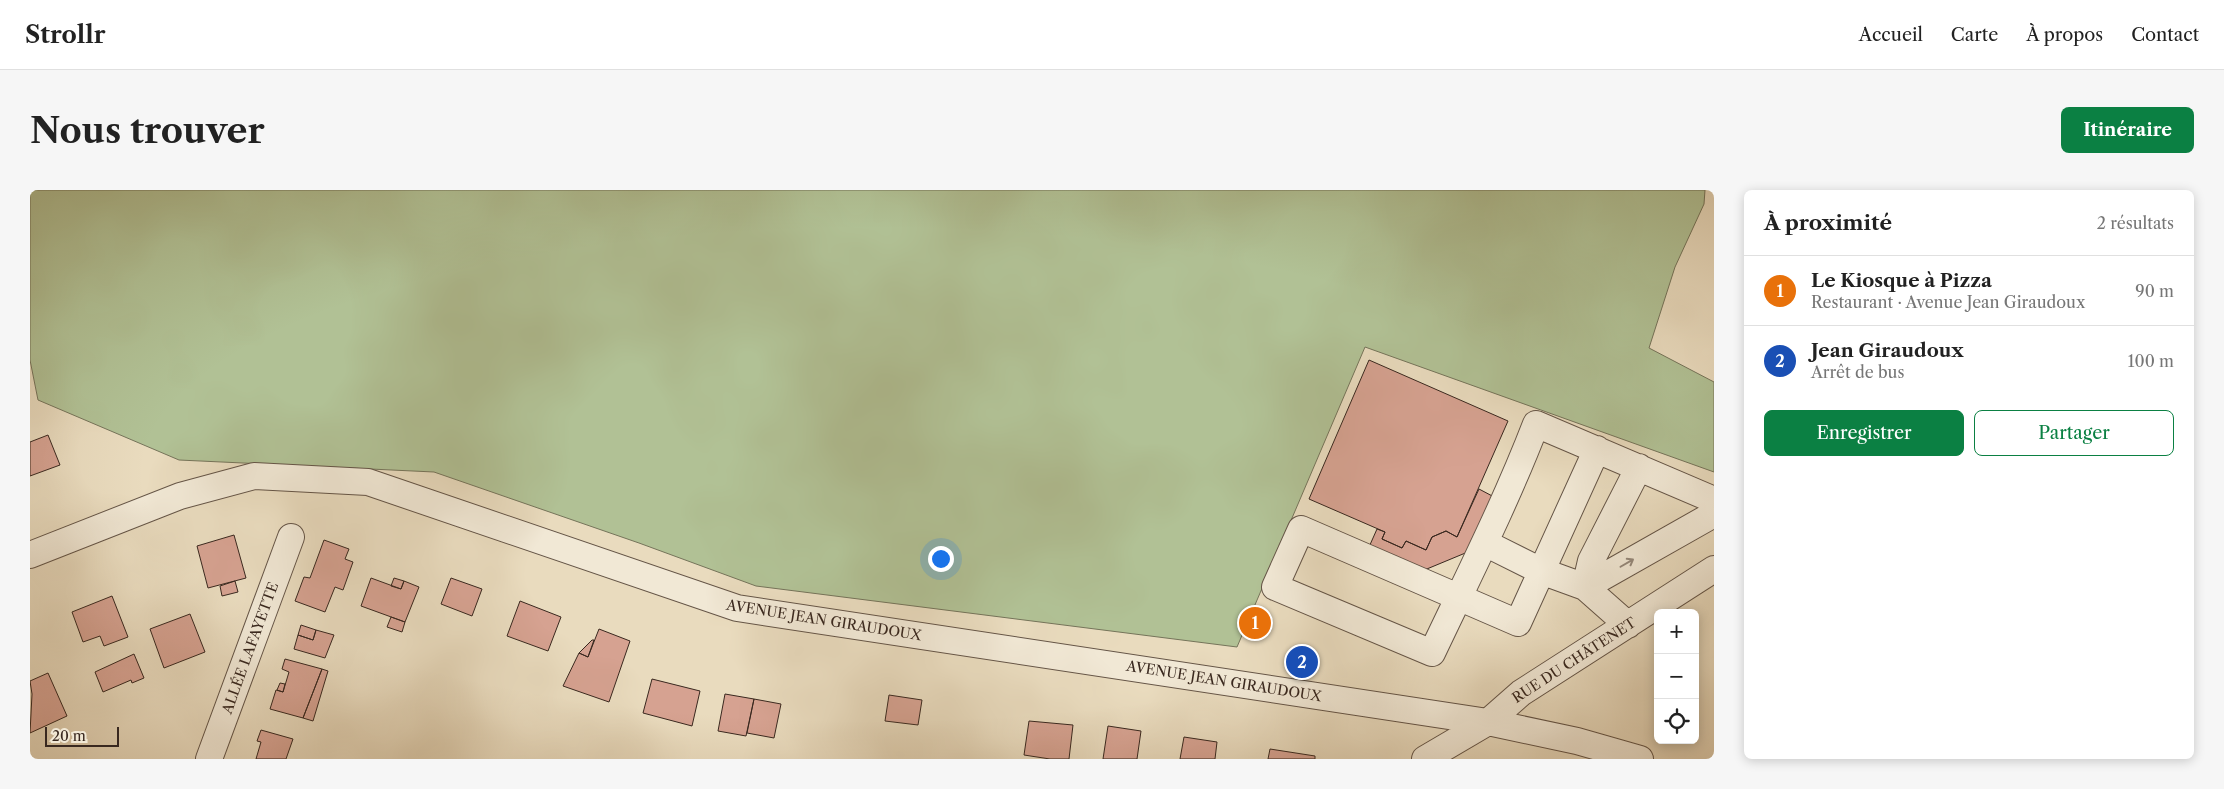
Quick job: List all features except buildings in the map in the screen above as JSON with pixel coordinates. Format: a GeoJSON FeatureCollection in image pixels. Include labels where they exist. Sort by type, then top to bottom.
{"type":"FeatureCollection","features":[{"type":"Feature","properties":{"kind":"street"},"geometry":{"type":"LineString","coordinates":[[1597,449],[1518,623],[1459,597],[1301,529],[1275,587],[1432,653],[1459,597],[1485,543],[1536,424],[1597,449],[1714,500]]}},
{"type":"Feature","properties":{"kind":"street"},"geometry":{"type":"LineString","coordinates":[[1585,587],[1591,561],[1639,467]]}},
{"type":"Feature","properties":{"kind":"street","name":"AVENUE JEAN GIRAUDOUX"},"geometry":{"type":"LineString","coordinates":[[30,555],[180,496],[254,476],[368,482],[737,608],[1488,722],[1577,741],[1640,759]]}},
{"type":"Feature","properties":{"kind":"street"},"geometry":{"type":"LineString","coordinates":[[1585,587],[1714,514]]}},
{"type":"Feature","properties":{"kind":"street","name":"ALLÉE LAFAYETTE"},"geometry":{"type":"LineString","coordinates":[[208,759],[291,537]]}},
{"type":"Feature","properties":{"kind":"street"},"geometry":{"type":"LineString","coordinates":[[1485,543],[1542,571],[1585,587],[1628,625]]}},
{"type":"Feature","properties":{"kind":"street","name":"RUE DU CHÂTENET"},"geometry":{"type":"LineString","coordinates":[[1425,759],[1488,722],[1521,693],[1714,569]]}},
{"type":"Feature","properties":{"kind":"green space"},"geometry":{"type":"Polygon","coordinates":[[[30,190],[1705,190],[1704,204],[1675,267],[1649,348],[1714,382],[1714,472],[1365,347],[1237,647],[756,586],[434,472],[179,460],[38,400],[30,360],[30,190]]]}},
{"type":"Feature","properties":{"kind":"place","name":"Le Kiosque à Pizza"},"geometry":{"type":"Point","coordinates":[1255,623]}},
{"type":"Feature","properties":{"kind":"place","name":"Jean Giraudoux"},"geometry":{"type":"Point","coordinates":[1302,662]}}]}
